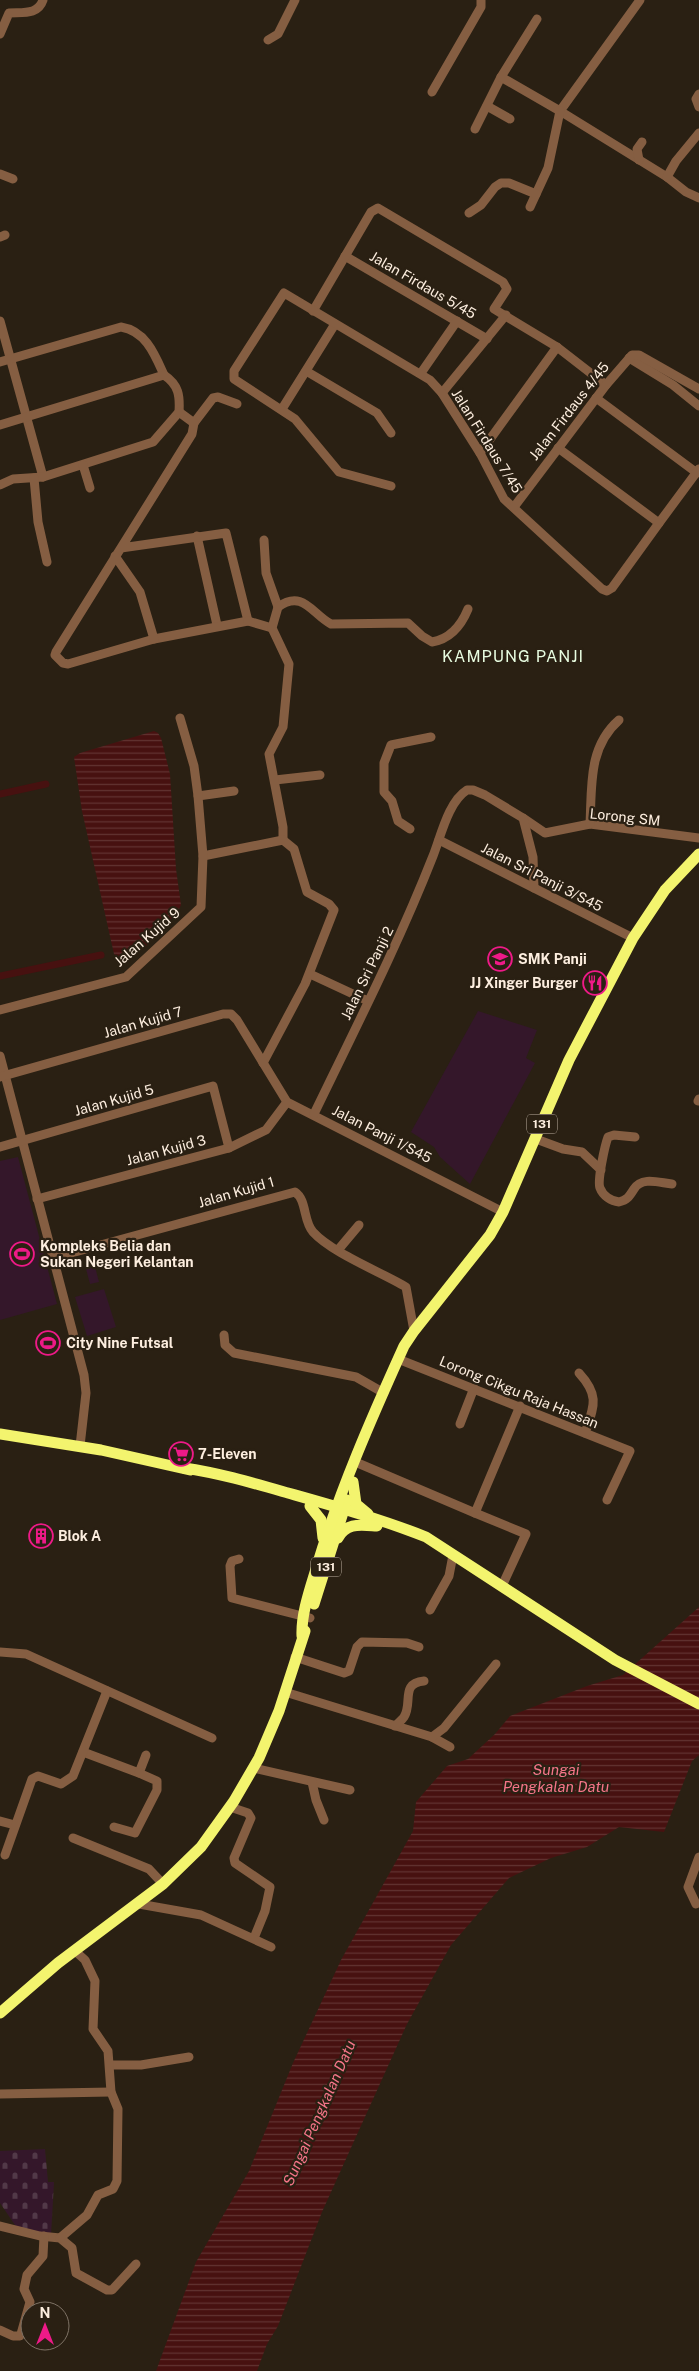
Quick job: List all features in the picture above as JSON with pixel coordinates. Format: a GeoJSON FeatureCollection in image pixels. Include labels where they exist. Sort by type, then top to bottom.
{"type":"FeatureCollection","features":[{"type":"Feature","properties":{"kind":"main road","name":"131"},"geometry":{"type":"LineString","coordinates":[[295,1657],[349,1481],[398,1359],[414,1331],[490,1235],[503,1212],[536,1139],[569,1060],[632,938],[666,890],[699,854]]}},
{"type":"Feature","properties":{"kind":"main road","name":"131"},"geometry":{"type":"LineString","coordinates":[[349,1481],[360,1464],[384,1394]]}},
{"type":"Feature","properties":{"kind":"main road"},"geometry":{"type":"LineString","coordinates":[[0,1434],[80,1446],[184,1468],[378,1523],[453,1555],[615,1660],[699,1704]]}},
{"type":"Feature","properties":{"kind":"main road"},"geometry":{"type":"LineString","coordinates":[[309,1503],[336,1494],[349,1481],[356,1504],[378,1523]]}},
{"type":"Feature","properties":{"kind":"main road"},"geometry":{"type":"LineString","coordinates":[[309,1503],[321,1520],[326,1553]]}},
{"type":"Feature","properties":{"kind":"main road"},"geometry":{"type":"LineString","coordinates":[[326,1553],[342,1531],[348,1527],[378,1523]]}},
{"type":"Feature","properties":{"kind":"main road"},"geometry":{"type":"LineString","coordinates":[[0,2013],[75,1951],[163,1884],[201,1847],[230,1807],[253,1768],[286,1692],[295,1657]]}},
{"type":"Feature","properties":{"kind":"street"},"geometry":{"type":"LineString","coordinates":[[1,31],[9,13],[32,12],[39,8],[43,0]]}},
{"type":"Feature","properties":{"kind":"street"},"geometry":{"type":"LineString","coordinates":[[268,40],[278,34],[295,0]]}},
{"type":"Feature","properties":{"kind":"street"},"geometry":{"type":"LineString","coordinates":[[432,92],[482,7],[481,0]]}},
{"type":"Feature","properties":{"kind":"street"},"geometry":{"type":"LineString","coordinates":[[530,207],[548,168],[560,111],[640,0]]}},
{"type":"Feature","properties":{"kind":"street"},"geometry":{"type":"LineString","coordinates":[[475,128],[501,78],[537,19]]}},
{"type":"Feature","properties":{"kind":"street"},"geometry":{"type":"LineString","coordinates":[[501,78],[560,111],[667,177],[686,192],[699,198]]}},
{"type":"Feature","properties":{"kind":"street"},"geometry":{"type":"LineString","coordinates":[[699,94],[696,99],[699,106]]}},
{"type":"Feature","properties":{"kind":"street"},"geometry":{"type":"LineString","coordinates":[[487,106],[510,119]]}},
{"type":"Feature","properties":{"kind":"street"},"geometry":{"type":"LineString","coordinates":[[667,177],[676,160],[699,133]]}},
{"type":"Feature","properties":{"kind":"street"},"geometry":{"type":"LineString","coordinates":[[639,160],[637,149],[642,142]]}},
{"type":"Feature","properties":{"kind":"street"},"geometry":{"type":"LineString","coordinates":[[0,174],[13,179]]}},
{"type":"Feature","properties":{"kind":"street"},"geometry":{"type":"LineString","coordinates":[[469,213],[481,205],[495,187],[501,183],[509,183],[536,194]]}},
{"type":"Feature","properties":{"kind":"street"},"geometry":{"type":"LineString","coordinates":[[313,311],[371,212],[375,209],[381,209],[503,282],[506,289],[494,309],[557,347],[606,385]]}},
{"type":"Feature","properties":{"kind":"street","name":"Jalan Firdaus 5/45"},"geometry":{"type":"LineString","coordinates":[[345,256],[487,339]]}},
{"type":"Feature","properties":{"kind":"street","name":"Jalan Firdaus 7/45"},"geometry":{"type":"LineString","coordinates":[[282,409],[236,380],[233,373],[284,294],[422,373],[442,394],[480,453],[504,498],[602,589],[612,588],[659,523]]}},
{"type":"Feature","properties":{"kind":"street"},"geometry":{"type":"LineString","coordinates":[[442,394],[506,316]]}},
{"type":"Feature","properties":{"kind":"street"},"geometry":{"type":"LineString","coordinates":[[0,321],[44,477]]}},
{"type":"Feature","properties":{"kind":"street"},"geometry":{"type":"LineString","coordinates":[[422,373],[457,321]]}},
{"type":"Feature","properties":{"kind":"street"},"geometry":{"type":"LineString","coordinates":[[335,324],[282,409],[296,419],[339,472],[391,486]]}},
{"type":"Feature","properties":{"kind":"street"},"geometry":{"type":"LineString","coordinates":[[0,362],[123,327],[147,341],[164,375],[173,381],[177,387],[179,412],[152,442],[44,477],[13,478],[0,485]]}},
{"type":"Feature","properties":{"kind":"street"},"geometry":{"type":"LineString","coordinates":[[480,453],[557,347]]}},
{"type":"Feature","properties":{"kind":"street"},"geometry":{"type":"LineString","coordinates":[[699,388],[640,354],[635,354],[629,358],[673,385],[699,406]]}},
{"type":"Feature","properties":{"kind":"street","name":"Jalan Firdaus 4/45"},"geometry":{"type":"LineString","coordinates":[[514,506],[606,385],[629,358]]}},
{"type":"Feature","properties":{"kind":"street"},"geometry":{"type":"LineString","coordinates":[[306,371],[377,413],[392,433]]}},
{"type":"Feature","properties":{"kind":"street"},"geometry":{"type":"LineString","coordinates":[[0,426],[164,375]]}},
{"type":"Feature","properties":{"kind":"street"},"geometry":{"type":"LineString","coordinates":[[237,404],[218,397],[213,398],[194,423],[191,436],[56,652],[56,657],[68,664],[154,639],[217,625],[248,621],[272,628]]}},
{"type":"Feature","properties":{"kind":"street"},"geometry":{"type":"LineString","coordinates":[[558,448],[659,523],[698,471],[596,398]]}},
{"type":"Feature","properties":{"kind":"street"},"geometry":{"type":"LineString","coordinates":[[179,412],[194,423]]}},
{"type":"Feature","properties":{"kind":"street"},"geometry":{"type":"LineString","coordinates":[[83,464],[90,488]]}},
{"type":"Feature","properties":{"kind":"street"},"geometry":{"type":"LineString","coordinates":[[34,478],[38,522],[47,562]]}},
{"type":"Feature","properties":{"kind":"street"},"geometry":{"type":"LineString","coordinates":[[121,548],[222,532],[227,535],[248,621]]}},
{"type":"Feature","properties":{"kind":"street"},"geometry":{"type":"LineString","coordinates":[[197,536],[217,625]]}},
{"type":"Feature","properties":{"kind":"street"},"geometry":{"type":"LineString","coordinates":[[264,540],[266,573],[278,607],[272,628],[289,664],[283,727],[269,752],[275,780],[283,840],[294,849],[307,892],[333,908],[333,916],[310,974],[263,1063],[288,1102]]}},
{"type":"Feature","properties":{"kind":"street"},"geometry":{"type":"LineString","coordinates":[[116,556],[141,593],[154,639]]}},
{"type":"Feature","properties":{"kind":"street"},"geometry":{"type":"LineString","coordinates":[[278,607],[294,600],[307,603],[322,619],[331,624],[408,623],[422,636],[432,642],[449,636],[461,623],[468,609]]}},
{"type":"Feature","properties":{"kind":"street","name":"Jalan Kujid 9"},"geometry":{"type":"LineString","coordinates":[[0,1010],[126,977],[201,907],[202,856],[198,796],[194,766],[180,718]]}},
{"type":"Feature","properties":{"kind":"street"},"geometry":{"type":"LineString","coordinates":[[590,824],[594,766],[597,752],[604,734],[619,720]]}},
{"type":"Feature","properties":{"kind":"street"},"geometry":{"type":"LineString","coordinates":[[410,829],[398,821],[392,801],[384,792],[384,764],[391,744],[431,737]]}},
{"type":"Feature","properties":{"kind":"street"},"geometry":{"type":"LineString","coordinates":[[275,780],[320,775]]}},
{"type":"Feature","properties":{"kind":"street","name":"Lorong SM"},"geometry":{"type":"LineString","coordinates":[[467,790],[473,790],[485,795],[545,833],[590,824],[699,838]]}},
{"type":"Feature","properties":{"kind":"street","name":"Jalan Sri Panji 2"},"geometry":{"type":"LineString","coordinates":[[314,1114],[400,937],[458,798],[467,790]]}},
{"type":"Feature","properties":{"kind":"street"},"geometry":{"type":"LineString","coordinates":[[198,796],[234,791]]}},
{"type":"Feature","properties":{"kind":"street"},"geometry":{"type":"LineString","coordinates":[[523,818],[533,857],[534,888]]}},
{"type":"Feature","properties":{"kind":"street"},"geometry":{"type":"LineString","coordinates":[[202,856],[283,840]]}},
{"type":"Feature","properties":{"kind":"street","name":"Jalan Sri Panji 3/S45"},"geometry":{"type":"LineString","coordinates":[[439,840],[632,938]]}},
{"type":"Feature","properties":{"kind":"street"},"geometry":{"type":"LineString","coordinates":[[310,974],[368,1001]]}},
{"type":"Feature","properties":{"kind":"street","name":"Jalan Kujid 7"},"geometry":{"type":"LineString","coordinates":[[3,1076],[224,1014],[231,1014],[238,1020],[263,1063]]}},
{"type":"Feature","properties":{"kind":"street"},"geometry":{"type":"LineString","coordinates":[[0,1056],[3,1076],[22,1140],[86,1384],[80,1446]]}},
{"type":"Feature","properties":{"kind":"street","name":"Jalan Kujid 5"},"geometry":{"type":"LineString","coordinates":[[0,1147],[212,1086],[229,1148]]}},
{"type":"Feature","properties":{"kind":"street","name":"Jalan Panji 1/S45"},"geometry":{"type":"LineString","coordinates":[[288,1102],[503,1212]]}},
{"type":"Feature","properties":{"kind":"street","name":"Jalan Kujid 3"},"geometry":{"type":"LineString","coordinates":[[36,1199],[229,1148],[266,1130],[288,1102]]}},
{"type":"Feature","properties":{"kind":"street"},"geometry":{"type":"LineString","coordinates":[[635,1137],[614,1135],[608,1137],[599,1181],[601,1190],[607,1198],[619,1202],[628,1198],[634,1188],[643,1182],[672,1184]]}},
{"type":"Feature","properties":{"kind":"street"},"geometry":{"type":"LineString","coordinates":[[536,1139],[563,1149],[582,1152],[601,1170]]}},
{"type":"Feature","properties":{"kind":"street","name":"Jalan Kujid 1"},"geometry":{"type":"LineString","coordinates":[[53,1258],[292,1191],[299,1195],[306,1224],[313,1232],[338,1250],[406,1288],[414,1331]]}},
{"type":"Feature","properties":{"kind":"street"},"geometry":{"type":"LineString","coordinates":[[338,1250],[359,1225]]}},
{"type":"Feature","properties":{"kind":"street"},"geometry":{"type":"LineString","coordinates":[[224,1335],[225,1345],[234,1353],[356,1377],[384,1394]]}},
{"type":"Feature","properties":{"kind":"street","name":"Lorong Cikgu Raja Hassan"},"geometry":{"type":"LineString","coordinates":[[398,1359],[630,1451],[607,1500]]}},
{"type":"Feature","properties":{"kind":"street"},"geometry":{"type":"LineString","coordinates":[[579,1373],[588,1383],[594,1396],[594,1407],[585,1433]]}},
{"type":"Feature","properties":{"kind":"street"},"geometry":{"type":"LineString","coordinates":[[460,1424],[474,1388]]}},
{"type":"Feature","properties":{"kind":"street"},"geometry":{"type":"LineString","coordinates":[[475,1513],[520,1406]]}},
{"type":"Feature","properties":{"kind":"street"},"geometry":{"type":"LineString","coordinates":[[360,1464],[527,1536],[502,1586]]}},
{"type":"Feature","properties":{"kind":"street"},"geometry":{"type":"LineString","coordinates":[[430,1610],[449,1576],[453,1555]]}},
{"type":"Feature","properties":{"kind":"street"},"geometry":{"type":"LineString","coordinates":[[240,1559],[232,1561],[230,1566],[232,1598],[307,1617]]}},
{"type":"Feature","properties":{"kind":"street"},"geometry":{"type":"LineString","coordinates":[[295,1657],[344,1673],[349,1671],[357,1647],[362,1642],[407,1643],[419,1647]]}},
{"type":"Feature","properties":{"kind":"street"},"geometry":{"type":"LineString","coordinates":[[0,1652],[26,1654],[212,1738]]}},
{"type":"Feature","properties":{"kind":"street"},"geometry":{"type":"LineString","coordinates":[[432,1737],[444,1728],[496,1664]]}},
{"type":"Feature","properties":{"kind":"street"},"geometry":{"type":"LineString","coordinates":[[395,1726],[404,1718],[413,1683],[424,1681]]}},
{"type":"Feature","properties":{"kind":"street"},"geometry":{"type":"LineString","coordinates":[[5,1855],[14,1825],[33,1777],[38,1776],[56,1784],[65,1783],[73,1776],[107,1691]]}},
{"type":"Feature","properties":{"kind":"street"},"geometry":{"type":"LineString","coordinates":[[286,1692],[432,1737],[450,1747]]}},
{"type":"Feature","properties":{"kind":"street"},"geometry":{"type":"LineString","coordinates":[[83,1752],[157,1781],[157,1790],[135,1833],[114,1827]]}},
{"type":"Feature","properties":{"kind":"street"},"geometry":{"type":"LineString","coordinates":[[139,1773],[146,1755]]}},
{"type":"Feature","properties":{"kind":"street"},"geometry":{"type":"LineString","coordinates":[[253,1768],[350,1790]]}},
{"type":"Feature","properties":{"kind":"street"},"geometry":{"type":"LineString","coordinates":[[312,1782],[316,1800],[324,1820]]}},
{"type":"Feature","properties":{"kind":"street"},"geometry":{"type":"LineString","coordinates":[[230,1807],[248,1813],[251,1818],[234,1858],[235,1863],[270,1887],[265,1911],[255,1939]]}},
{"type":"Feature","properties":{"kind":"street"},"geometry":{"type":"LineString","coordinates":[[0,1821],[14,1825]]}},
{"type":"Feature","properties":{"kind":"street"},"geometry":{"type":"LineString","coordinates":[[73,1838],[149,1869],[163,1884]]}},
{"type":"Feature","properties":{"kind":"street"},"geometry":{"type":"LineString","coordinates":[[696,1904],[688,1887],[699,1857]]}},
{"type":"Feature","properties":{"kind":"street"},"geometry":{"type":"LineString","coordinates":[[138,1904],[201,1915],[271,1946]]}},
{"type":"Feature","properties":{"kind":"street"},"geometry":{"type":"LineString","coordinates":[[60,2238],[87,2215],[98,2195],[113,2189],[117,2180],[118,2109],[111,2092],[107,2047],[97,2038],[94,2029],[95,1981],[85,1960],[75,1951]]}},
{"type":"Feature","properties":{"kind":"street"},"geometry":{"type":"LineString","coordinates":[[110,2064],[141,2065],[189,2057]]}},
{"type":"Feature","properties":{"kind":"street"},"geometry":{"type":"LineString","coordinates":[[0,2094],[111,2092]]}},
{"type":"Feature","properties":{"kind":"street"},"geometry":{"type":"LineString","coordinates":[[0,2226],[60,2238],[72,2248],[76,2273],[107,2290],[112,2290],[136,2264]]}},
{"type":"Feature","properties":{"kind":"street"},"geometry":{"type":"LineString","coordinates":[[0,2330],[13,2336],[20,2336],[21,2334],[30,2302],[24,2286],[29,2270],[43,2256],[44,2236]]}},
{"type":"Feature","properties":{"kind":"green space"},"geometry":{"type":"Polygon","coordinates":[[[478,1011],[537,1030],[526,1058],[535,1063],[470,1184],[440,1157],[434,1147],[411,1132],[478,1011]]]}},
{"type":"Feature","properties":{"kind":"green space","name":"Kompleks Belia dan Sukan Negeri Kelantan"},"geometry":{"type":"Polygon","coordinates":[[[18,1157],[57,1304],[0,1320],[0,1161],[18,1157]]]}},
{"type":"Feature","properties":{"kind":"green space"},"geometry":{"type":"Polygon","coordinates":[[[94,1263],[99,1282],[90,1284],[85,1265],[94,1263]]]}},
{"type":"Feature","properties":{"kind":"green space"},"geometry":{"type":"Polygon","coordinates":[[[104,1289],[116,1327],[87,1336],[75,1297],[104,1289]]]}},
{"type":"Feature","properties":{"kind":"green space"},"geometry":{"type":"Polygon","coordinates":[[[45,2149],[48,2182],[54,2182],[51,2235],[17,2228],[0,2203],[0,2151],[45,2149]]]}},
{"type":"Feature","properties":{"kind":"water"},"geometry":{"type":"Polygon","coordinates":[[[154,731],[161,738],[170,774],[176,869],[181,905],[177,913],[143,949],[128,957],[119,958],[114,954],[82,811],[74,757],[80,753],[154,731]]]}},
{"type":"Feature","properties":{"kind":"water","name":"Sungai Pengkalan Datu"},"geometry":{"type":"Polygon","coordinates":[[[699,1607],[699,1755],[692,1761],[664,1832],[619,1827],[587,1847],[551,1858],[509,1878],[451,1945],[407,2024],[322,2212],[278,2326],[267,2344],[257,2371],[156,2371],[196,2262],[249,2171],[293,2063],[341,1960],[413,1831],[416,1802],[447,1766],[468,1759],[495,1734],[510,1716],[587,1686],[623,1675],[699,1607]]]}},
{"type":"Feature","properties":{"kind":"waterway"},"geometry":{"type":"LineString","coordinates":[[0,794],[46,784]]}},
{"type":"Feature","properties":{"kind":"waterway"},"geometry":{"type":"LineString","coordinates":[[0,976],[101,955]]}},
{"type":"Feature","properties":{"kind":"place","name":"SMK Panji"},"geometry":{"type":"Point","coordinates":[500,959]}},
{"type":"Feature","properties":{"kind":"place","name":"JJ Xinger Burger"},"geometry":{"type":"Point","coordinates":[595,983]}},
{"type":"Feature","properties":{"kind":"place","name":"Kompleks Belia dan Sukan Negeri Kelantan"},"geometry":{"type":"Point","coordinates":[22,1254]}},
{"type":"Feature","properties":{"kind":"place","name":"City Nine Futsal"},"geometry":{"type":"Point","coordinates":[48,1343]}},
{"type":"Feature","properties":{"kind":"place","name":"7-Eleven"},"geometry":{"type":"Point","coordinates":[181,1454]}},
{"type":"Feature","properties":{"kind":"place","name":"Blok A"},"geometry":{"type":"Point","coordinates":[41,1536]}},
{"type":"Feature","properties":{"kind":"district","name":"KAMPUNG PANJI"},"geometry":{"type":"Point","coordinates":[513,656]}}]}
